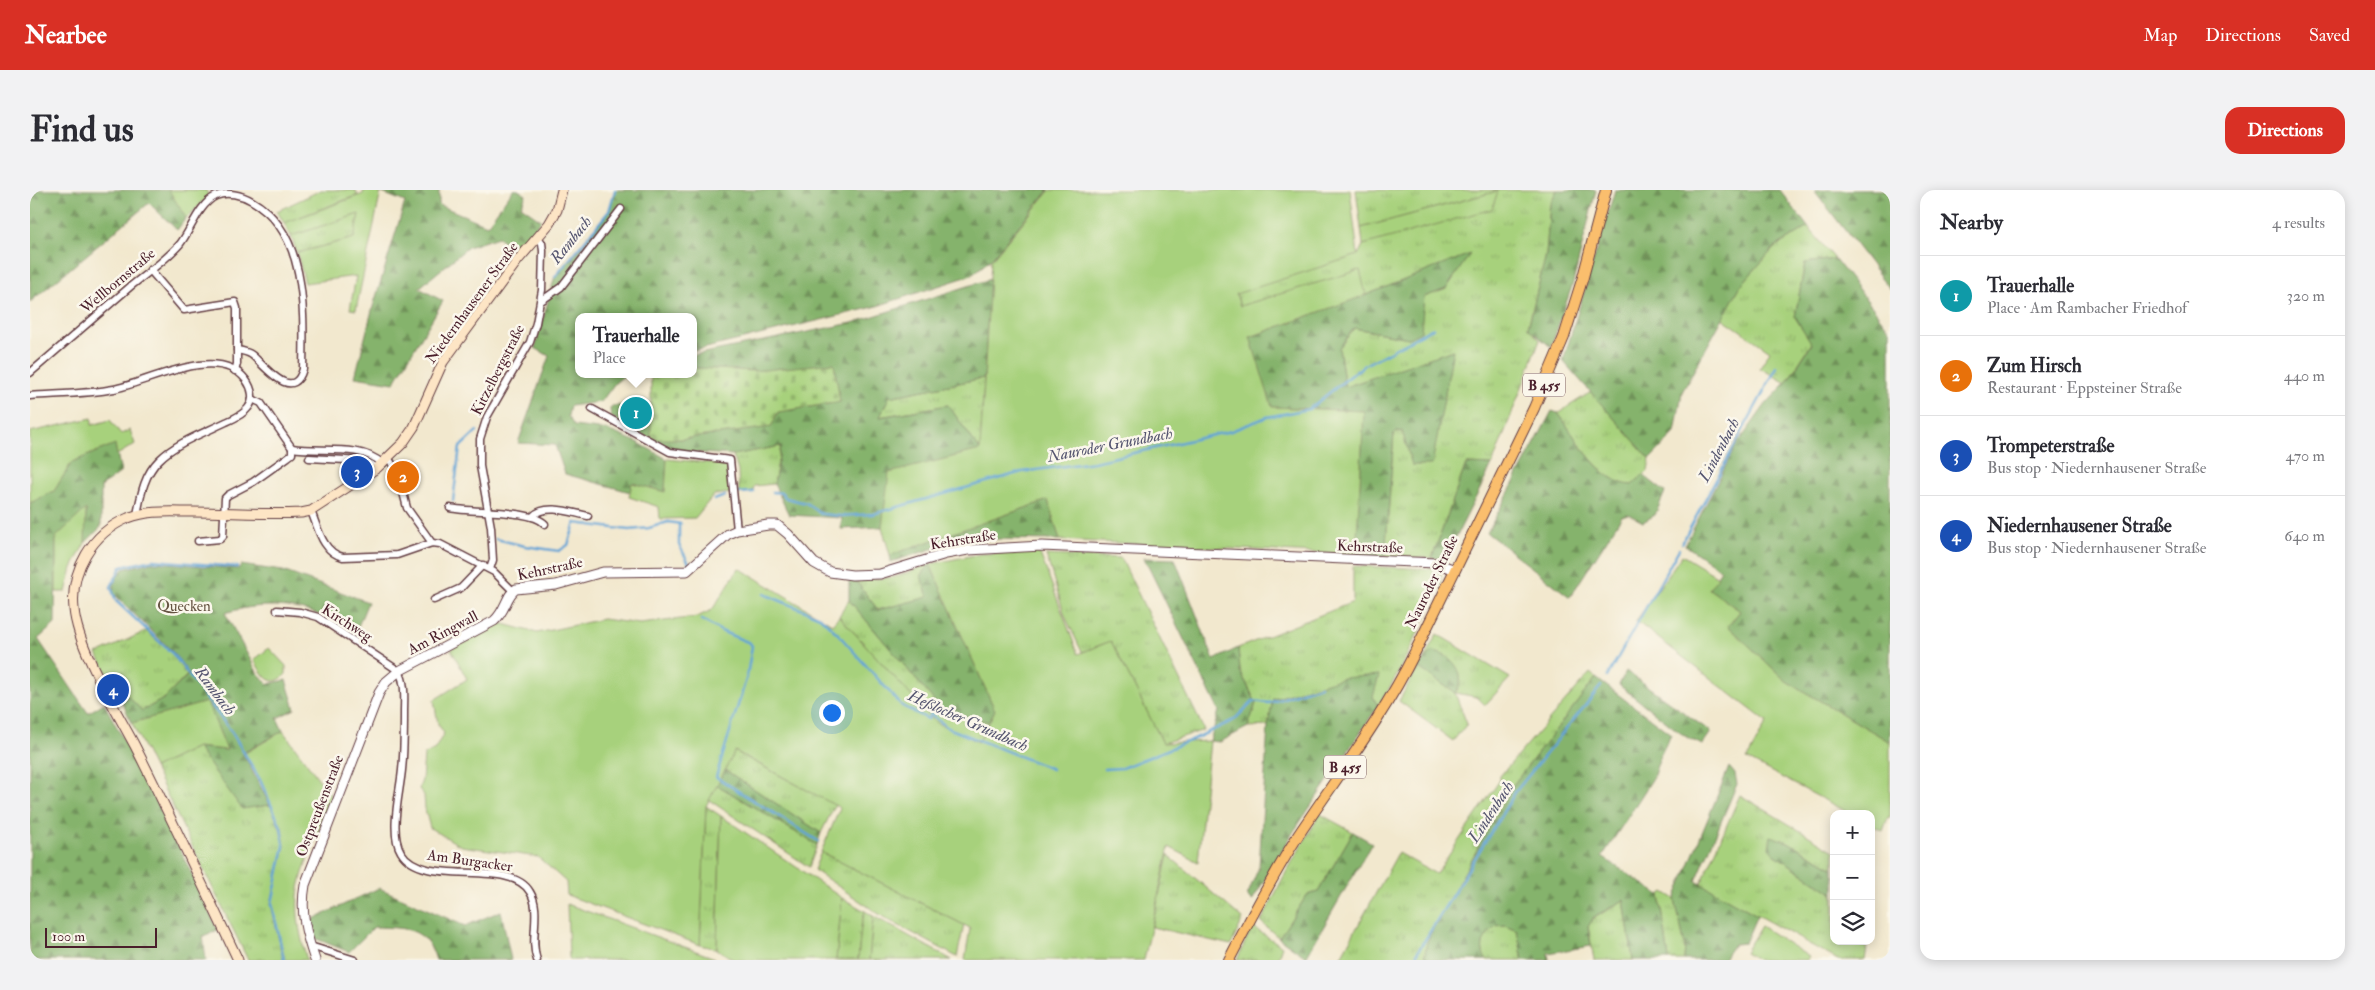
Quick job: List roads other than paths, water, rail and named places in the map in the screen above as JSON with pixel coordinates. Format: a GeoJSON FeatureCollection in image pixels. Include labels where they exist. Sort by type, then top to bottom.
{"type":"FeatureCollection","features":[{"type":"Feature","properties":{"kind":"main road","name":"Niedernhausener Straße"},"geometry":{"type":"LineString","coordinates":[[238,960],[169,813],[88,654],[76,620],[73,602],[75,583],[85,556],[96,540],[111,528],[137,515],[154,512],[294,514],[311,510],[383,464],[403,444],[414,427],[443,362],[518,260],[555,214],[562,190]]}},
{"type":"Feature","properties":{"kind":"main road","name":"Nauroder Straße"},"geometry":{"type":"LineString","coordinates":[[1229,960],[1282,862],[1402,679],[1534,408],[1564,337],[1583,277],[1606,190]]}},
{"type":"Feature","properties":{"kind":"street","name":"Wellbornstraße"},"geometry":{"type":"LineString","coordinates":[[30,373],[178,246],[210,199],[218,195],[232,194],[249,199],[267,211],[280,226],[288,242],[300,283],[304,322],[304,369],[300,376],[291,382],[280,381],[251,354],[237,350]]}},
{"type":"Feature","properties":{"kind":"street"},"geometry":{"type":"LineString","coordinates":[[541,301],[561,287],[621,209]]}},
{"type":"Feature","properties":{"kind":"street","name":"Kitzelbergstraße"},"geometry":{"type":"LineString","coordinates":[[490,569],[493,560],[489,512],[480,466],[481,433],[504,384],[530,342],[541,301],[543,251],[538,237]]}},
{"type":"Feature","properties":{"kind":"street"},"geometry":{"type":"LineString","coordinates":[[150,270],[184,310],[235,302],[237,308],[235,371]]}},
{"type":"Feature","properties":{"kind":"street"},"geometry":{"type":"LineString","coordinates":[[30,396],[115,389],[202,364],[224,365],[248,382],[252,399],[248,408],[238,416],[178,446],[160,459],[145,481],[137,515]]}},
{"type":"Feature","properties":{"kind":"street"},"geometry":{"type":"LineString","coordinates":[[198,541],[220,539],[223,536],[225,498],[253,482],[292,454],[292,448],[261,403],[252,399]]}},
{"type":"Feature","properties":{"kind":"street"},"geometry":{"type":"LineString","coordinates":[[592,409],[670,452],[730,460],[737,530]]}},
{"type":"Feature","properties":{"kind":"street"},"geometry":{"type":"LineString","coordinates":[[292,448],[365,454],[398,473],[407,508],[432,544]]}},
{"type":"Feature","properties":{"kind":"street"},"geometry":{"type":"LineString","coordinates":[[309,458],[358,460],[372,464],[383,464]]}},
{"type":"Feature","properties":{"kind":"street"},"geometry":{"type":"LineString","coordinates":[[450,508],[533,516],[545,524]]}},
{"type":"Feature","properties":{"kind":"street"},"geometry":{"type":"LineString","coordinates":[[311,510],[324,543],[336,556],[343,558],[397,555],[432,544],[440,544],[490,569],[500,576],[513,591]]}},
{"type":"Feature","properties":{"kind":"street"},"geometry":{"type":"LineString","coordinates":[[533,516],[538,512],[554,510],[588,516]]}},
{"type":"Feature","properties":{"kind":"street","name":"Kehrstraße"},"geometry":{"type":"LineString","coordinates":[[513,591],[556,585],[603,572],[687,570],[720,539],[737,530],[777,525],[788,534],[814,563],[830,572],[852,575],[880,574],[946,554],[968,550],[1042,546],[1436,563],[1455,570]]}},
{"type":"Feature","properties":{"kind":"street"},"geometry":{"type":"LineString","coordinates":[[434,600],[461,588],[483,565]]}},
{"type":"Feature","properties":{"kind":"street","name":"Am Ringwall"},"geometry":{"type":"LineString","coordinates":[[399,671],[487,626],[502,613],[513,591]]}},
{"type":"Feature","properties":{"kind":"street","name":"Kirchweg"},"geometry":{"type":"LineString","coordinates":[[277,610],[300,612],[318,617],[399,671]]}},
{"type":"Feature","properties":{"kind":"street","name":"Ostpreußenstraße"},"geometry":{"type":"LineString","coordinates":[[315,960],[303,914],[303,894],[308,876],[376,700],[386,682],[399,671]]}},
{"type":"Feature","properties":{"kind":"street","name":"Am Burgacker"},"geometry":{"type":"LineString","coordinates":[[399,671],[404,679],[404,691],[403,753],[396,826],[397,846],[406,859],[422,868],[506,877],[521,882],[534,900],[533,938],[537,960]]}},
{"type":"Feature","properties":{"kind":"street"},"geometry":{"type":"LineString","coordinates":[[310,946],[355,960]]}},
{"type":"Feature","properties":{"kind":"waterway","name":"Rambach"},"geometry":{"type":"LineString","coordinates":[[555,277],[609,211],[615,190]]}},
{"type":"Feature","properties":{"kind":"waterway","name":"Nauroder Grundbach"},"geometry":{"type":"LineString","coordinates":[[773,492],[782,493],[786,498],[806,503],[822,514],[840,516],[873,514],[1022,472],[1094,462],[1231,431],[1267,417],[1309,409],[1363,366],[1433,328]]}},
{"type":"Feature","properties":{"kind":"waterway","name":"Lindenbach"},"geometry":{"type":"LineString","coordinates":[[1682,543],[1777,367]]}},
{"type":"Feature","properties":{"kind":"waterway","name":"Rambach"},"geometry":{"type":"LineString","coordinates":[[453,501],[460,447],[477,431]]}},
{"type":"Feature","properties":{"kind":"waterway"},"geometry":{"type":"LineString","coordinates":[[737,493],[754,492]]}},
{"type":"Feature","properties":{"kind":"waterway"},"geometry":{"type":"LineString","coordinates":[[714,500],[725,496]]}},
{"type":"Feature","properties":{"kind":"waterway"},"geometry":{"type":"LineString","coordinates":[[496,539],[559,551],[568,545],[575,523],[629,530],[649,528],[668,522],[681,524]]}},
{"type":"Feature","properties":{"kind":"waterway"},"geometry":{"type":"LineString","coordinates":[[679,524],[679,545],[689,563]]}},
{"type":"Feature","properties":{"kind":"waterway","name":"Lindenbach"},"geometry":{"type":"LineString","coordinates":[[1607,677],[1679,549]]}},
{"type":"Feature","properties":{"kind":"waterway","name":"Rambach"},"geometry":{"type":"LineString","coordinates":[[237,567],[153,560],[121,567],[111,587],[116,601],[173,654],[233,734],[260,780],[281,827],[284,846],[272,903],[284,960]]}},
{"type":"Feature","properties":{"kind":"waterway","name":"Heßlocher Grundbach"},"geometry":{"type":"LineString","coordinates":[[764,594],[820,617],[838,634],[902,706],[928,719],[931,714],[948,728],[1052,769]]}},
{"type":"Feature","properties":{"kind":"waterway"},"geometry":{"type":"LineString","coordinates":[[702,620],[721,631],[750,643],[752,646],[747,676],[716,777],[818,841]]}},
{"type":"Feature","properties":{"kind":"waterway","name":"Heßlocher Grundbach"},"geometry":{"type":"LineString","coordinates":[[1104,769],[1122,768],[1194,739],[1234,720],[1253,701],[1269,703],[1320,686]]}},
{"type":"Feature","properties":{"kind":"waterway","name":"Lindenbach"},"geometry":{"type":"LineString","coordinates":[[1416,960],[1417,953],[1516,791],[1601,686]]}},
{"type":"Feature","properties":{"kind":"place","name":"Trauerhalle"},"geometry":{"type":"Point","coordinates":[636,413]}},
{"type":"Feature","properties":{"kind":"place","name":"Trompeterstraße"},"geometry":{"type":"Point","coordinates":[357,472]}},
{"type":"Feature","properties":{"kind":"place","name":"Zum Hirsch"},"geometry":{"type":"Point","coordinates":[403,477]}},
{"type":"Feature","properties":{"kind":"place","name":"Niedernhausener Straße"},"geometry":{"type":"Point","coordinates":[113,690]}},
{"type":"Feature","properties":{"kind":"park label","name":"Quecken"},"geometry":{"type":"Point","coordinates":[184,606]}}]}
